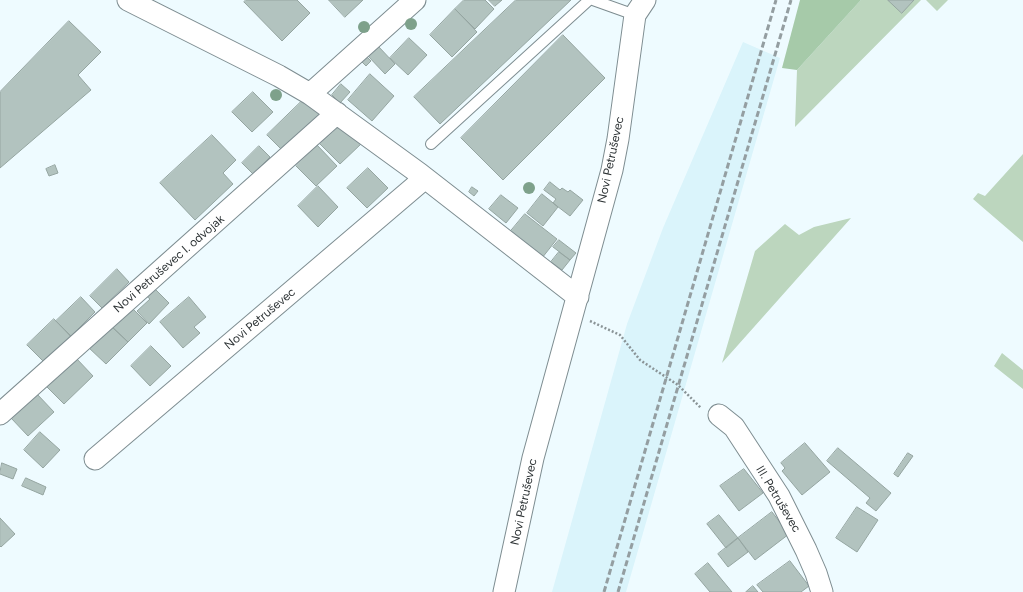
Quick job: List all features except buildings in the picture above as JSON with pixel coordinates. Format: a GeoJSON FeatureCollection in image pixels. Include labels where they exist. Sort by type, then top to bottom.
{"type":"FeatureCollection","features":[{"type":"Feature","properties":{"kind":"street"},"geometry":{"type":"LineString","coordinates":[[128,0],[279,76],[310,94],[425,178],[576,305]]}},
{"type":"Feature","properties":{"kind":"street"},"geometry":{"type":"LineString","coordinates":[[310,94],[415,0]]}},
{"type":"Feature","properties":{"kind":"street","name":"Novi Petruševec"},"geometry":{"type":"LineString","coordinates":[[504,592],[533,458],[576,305],[618,139],[640,8]]}},
{"type":"Feature","properties":{"kind":"street","name":"Novi Petruševec I. odvojak"},"geometry":{"type":"LineString","coordinates":[[0,414],[337,113]]}},
{"type":"Feature","properties":{"kind":"street","name":"Novi Petruševec"},"geometry":{"type":"LineString","coordinates":[[95,459],[425,178]]}},
{"type":"Feature","properties":{"kind":"street","name":"III. Petruševec"},"geometry":{"type":"LineString","coordinates":[[720,415],[734,427],[779,496],[808,555],[822,592]]}},
{"type":"Feature","properties":{"kind":"lane"},"geometry":{"type":"LineString","coordinates":[[431,144],[589,0]]}},
{"type":"Feature","properties":{"kind":"lane"},"geometry":{"type":"LineString","coordinates":[[593,0],[640,8]]}},
{"type":"Feature","properties":{"kind":"path"},"geometry":{"type":"LineString","coordinates":[[576,305],[620,335],[640,360],[678,385],[706,412],[720,415]]}},
{"type":"Feature","properties":{"kind":"shaded area"},"geometry":{"type":"Polygon","coordinates":[[[743,42],[780,58],[626,592],[552,592],[627,324],[663,228],[743,42]]]}},
{"type":"Feature","properties":{"kind":"green space"},"geometry":{"type":"Polygon","coordinates":[[[800,0],[861,0],[797,70],[782,68],[800,0]]]}},
{"type":"Feature","properties":{"kind":"green space"},"geometry":{"type":"Polygon","coordinates":[[[861,0],[921,0],[795,127],[797,70],[861,0]]]}},
{"type":"Feature","properties":{"kind":"green space"},"geometry":{"type":"Polygon","coordinates":[[[926,0],[948,0],[937,11],[926,0]]]}},
{"type":"Feature","properties":{"kind":"green space"},"geometry":{"type":"Polygon","coordinates":[[[1023,154],[1023,242],[973,199],[978,193],[985,196],[1023,154]]]}},
{"type":"Feature","properties":{"kind":"green space"},"geometry":{"type":"Polygon","coordinates":[[[851,218],[722,363],[755,251],[785,224],[799,235],[814,227],[851,218]]]}},
{"type":"Feature","properties":{"kind":"green space"},"geometry":{"type":"Polygon","coordinates":[[[1002,353],[1023,370],[1023,389],[994,366],[1002,353]]]}},
{"type":"Feature","properties":{"kind":"railway"},"geometry":{"type":"LineString","coordinates":[[604,592],[776,0]]}},
{"type":"Feature","properties":{"kind":"railway"},"geometry":{"type":"LineString","coordinates":[[618,592],[791,0]]}}]}
